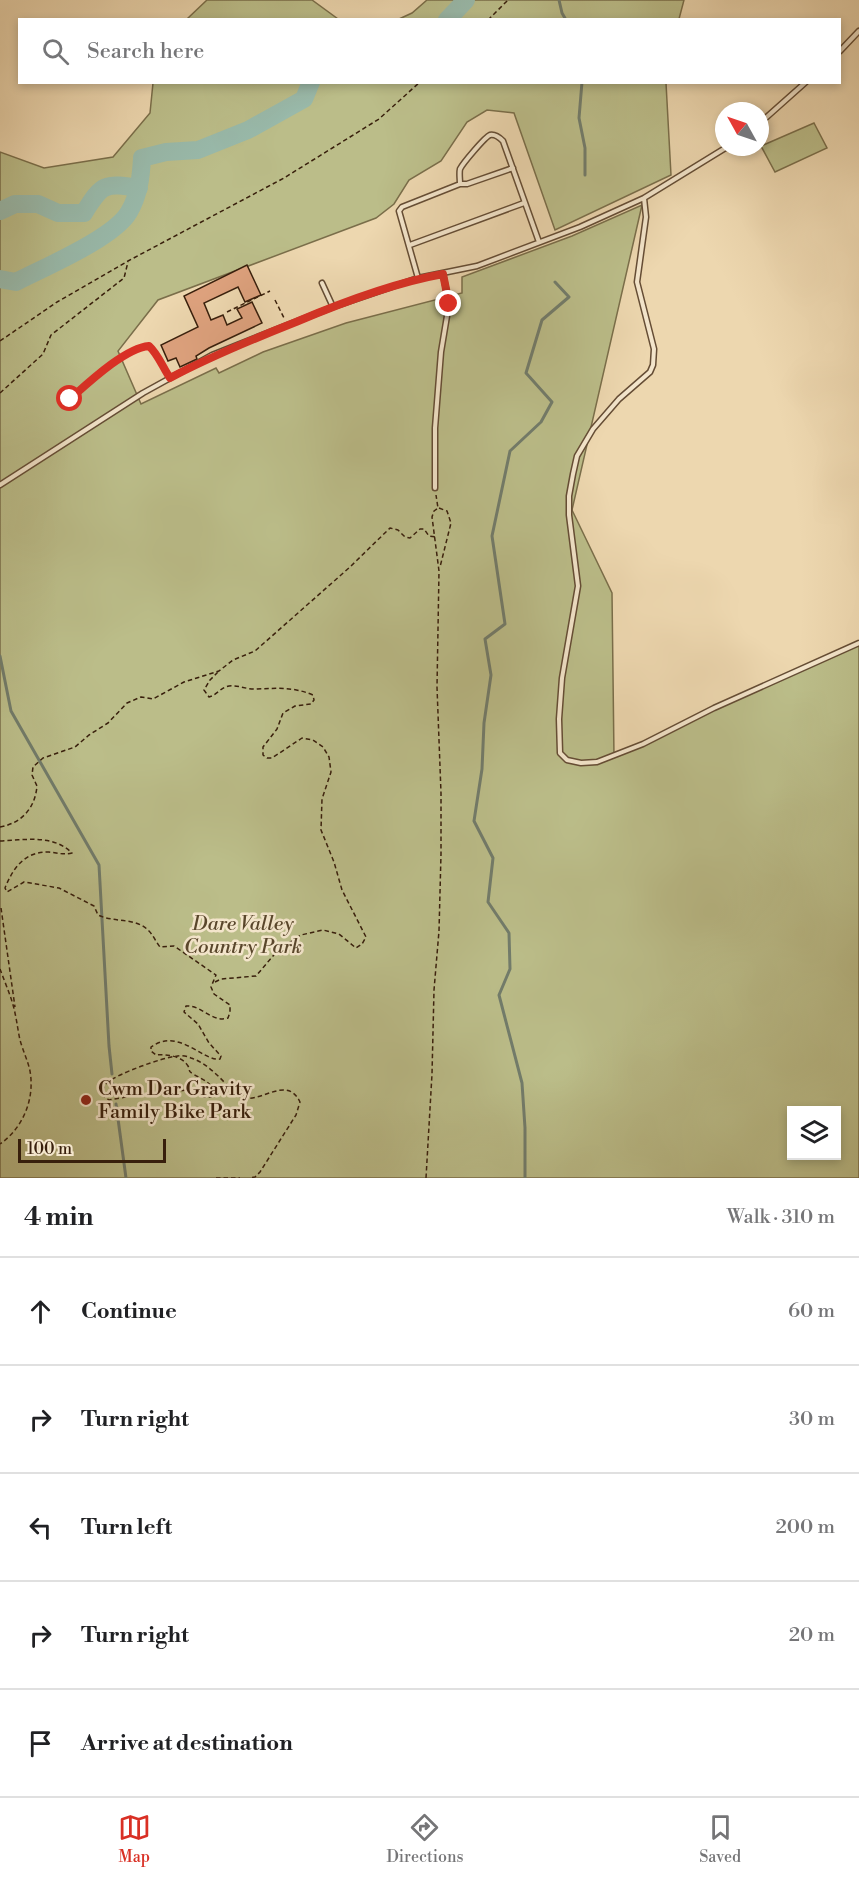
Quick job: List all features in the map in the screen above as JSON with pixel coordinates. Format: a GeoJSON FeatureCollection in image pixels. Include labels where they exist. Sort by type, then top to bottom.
{"type":"FeatureCollection","features":[{"type":"Feature","properties":{"kind":"lane"},"geometry":{"type":"LineString","coordinates":[[841,50],[859,31]]}},
{"type":"Feature","properties":{"kind":"lane"},"geometry":{"type":"LineString","coordinates":[[769,115],[804,84]]}},
{"type":"Feature","properties":{"kind":"lane"},"geometry":{"type":"LineString","coordinates":[[460,184],[460,170],[482,142],[491,135],[503,141],[539,242]]}},
{"type":"Feature","properties":{"kind":"lane"},"geometry":{"type":"LineString","coordinates":[[0,486],[133,399],[212,355],[333,307],[418,278],[477,266],[580,227],[644,198],[715,154]]}},
{"type":"Feature","properties":{"kind":"lane"},"geometry":{"type":"LineString","coordinates":[[418,278],[399,212],[402,207],[460,184],[467,184],[513,168]]}},
{"type":"Feature","properties":{"kind":"lane"},"geometry":{"type":"LineString","coordinates":[[644,198],[646,217],[637,282],[654,349],[653,365],[650,372],[619,399],[593,429],[577,456],[569,496],[569,515],[578,586],[562,678],[559,719],[560,753],[567,760],[581,763],[597,762],[643,744],[714,708],[859,643]]}},
{"type":"Feature","properties":{"kind":"lane"},"geometry":{"type":"LineString","coordinates":[[410,245],[524,203]]}},
{"type":"Feature","properties":{"kind":"lane"},"geometry":{"type":"LineString","coordinates":[[435,488],[435,428],[441,352],[449,304],[443,274]]}},
{"type":"Feature","properties":{"kind":"lane"},"geometry":{"type":"LineString","coordinates":[[322,283],[333,307]]}},
{"type":"Feature","properties":{"kind":"path"},"geometry":{"type":"LineString","coordinates":[[490,18],[508,0]]}},
{"type":"Feature","properties":{"kind":"path"},"geometry":{"type":"LineString","coordinates":[[0,341],[57,302],[128,261],[284,178],[379,119],[418,84]]}},
{"type":"Feature","properties":{"kind":"path"},"geometry":{"type":"LineString","coordinates":[[0,393],[43,354],[51,335],[124,278],[128,261]]}},
{"type":"Feature","properties":{"kind":"path"},"geometry":{"type":"LineString","coordinates":[[227,312],[270,291]]}},
{"type":"Feature","properties":{"kind":"path"},"geometry":{"type":"LineString","coordinates":[[275,300],[287,325]]}},
{"type":"Feature","properties":{"kind":"path"},"geometry":{"type":"LineString","coordinates":[[70,399],[106,368],[142,346],[149,346],[153,349],[170,378]]}},
{"type":"Feature","properties":{"kind":"path"},"geometry":{"type":"LineString","coordinates":[[435,488],[438,508]]}},
{"type":"Feature","properties":{"kind":"path"},"geometry":{"type":"LineString","coordinates":[[426,1178],[439,920],[441,793],[436,687],[439,570],[432,517],[438,508]]}},
{"type":"Feature","properties":{"kind":"path"},"geometry":{"type":"LineString","coordinates":[[438,508],[447,512],[451,523],[439,570]]}},
{"type":"Feature","properties":{"kind":"path"},"geometry":{"type":"LineString","coordinates":[[215,983],[221,979],[256,976],[278,950],[301,935],[323,930],[339,934],[356,948],[362,945],[366,937],[342,890],[334,862],[321,831],[322,799],[331,772],[329,758],[323,747],[313,740],[302,738],[272,758],[262,755],[263,747],[277,729],[283,713],[295,706],[311,704],[314,700],[313,694],[293,688],[256,690],[232,686],[225,687],[209,697],[204,690],[219,671],[233,660],[255,651],[390,528],[410,538],[420,529],[429,536],[436,537]]}},
{"type":"Feature","properties":{"kind":"path"},"geometry":{"type":"LineString","coordinates":[[0,827],[11,825],[30,809],[37,786],[32,775],[33,767],[43,758],[75,747],[108,723],[127,703],[141,697],[153,699],[184,682],[219,671]]}},
{"type":"Feature","properties":{"kind":"path"},"geometry":{"type":"LineString","coordinates":[[0,841],[44,839],[58,843],[72,853],[64,855],[38,852],[28,855],[17,865],[9,878],[5,888],[7,892],[24,882],[59,888],[94,906],[98,915],[107,920],[136,922],[149,931],[160,947],[174,946],[216,975],[212,987],[214,994],[230,1005],[228,1018],[222,1020],[211,1017],[197,1007],[190,1006],[186,1006],[184,1012],[198,1024],[220,1059],[213,1059],[195,1048],[174,1042],[163,1042],[152,1047],[151,1051],[156,1055],[164,1054],[174,1057],[187,1064],[190,1071],[209,1083],[213,1089],[211,1097],[204,1097],[192,1089],[109,1100],[103,1096],[103,1088],[107,1082],[125,1072],[174,1057],[188,1056],[198,1060],[245,1099],[250,1100],[275,1090],[294,1093],[300,1102],[296,1115],[260,1172],[255,1177],[249,1178]]}},
{"type":"Feature","properties":{"kind":"path"},"geometry":{"type":"LineString","coordinates":[[0,908],[20,1040],[30,1069],[32,1087],[26,1111],[20,1123],[11,1136],[0,1144]]}},
{"type":"Feature","properties":{"kind":"path"},"geometry":{"type":"LineString","coordinates":[[0,969],[15,1011]]}},
{"type":"Feature","properties":{"kind":"path"},"geometry":{"type":"LineString","coordinates":[[216,1178],[240,1178]]}},
{"type":"Feature","properties":{"kind":"green space"},"geometry":{"type":"Polygon","coordinates":[[[207,0],[312,0],[337,18],[188,18],[207,0]]]}},
{"type":"Feature","properties":{"kind":"green space"},"geometry":{"type":"Polygon","coordinates":[[[427,0],[684,0],[679,18],[401,18],[412,13],[427,0]]]}},
{"type":"Feature","properties":{"kind":"green space","name":"Dare Valley Country Park"},"geometry":{"type":"Polygon","coordinates":[[[153,84],[666,84],[671,175],[555,230],[514,113],[487,110],[467,122],[441,161],[409,180],[394,204],[376,218],[158,300],[118,351],[141,404],[216,368],[219,373],[263,352],[346,323],[462,293],[462,277],[572,236],[642,205],[572,510],[612,593],[614,757],[810,665],[859,645],[859,1178],[0,1178],[0,152],[44,168],[113,157],[150,113],[153,84]]]}},
{"type":"Feature","properties":{"kind":"green space"},"geometry":{"type":"Polygon","coordinates":[[[814,123],[827,148],[775,172],[766,156],[769,156],[769,143],[814,123]]]}},
{"type":"Feature","properties":{"kind":"building"},"geometry":{"type":"Polygon","coordinates":[[[247,265],[261,295],[245,302],[238,287],[204,303],[211,320],[223,315],[227,325],[242,318],[237,309],[252,302],[262,323],[209,348],[196,356],[197,359],[180,367],[176,358],[168,361],[161,345],[198,327],[184,296],[247,265]]]}},
{"type":"Feature","properties":{"kind":"waterway"},"geometry":{"type":"LineString","coordinates":[[449,18],[466,0]]}},
{"type":"Feature","properties":{"kind":"waterway"},"geometry":{"type":"LineString","coordinates":[[559,0],[565,18]]}},
{"type":"Feature","properties":{"kind":"waterway"},"geometry":{"type":"LineString","coordinates":[[0,279],[16,282],[94,242],[121,222],[135,199],[142,158],[166,152],[198,150],[248,130],[304,99],[310,84]]}},
{"type":"Feature","properties":{"kind":"waterway"},"geometry":{"type":"LineString","coordinates":[[582,84],[579,118],[585,148],[585,175]]}},
{"type":"Feature","properties":{"kind":"waterway"},"geometry":{"type":"LineString","coordinates":[[0,211],[15,204],[38,204],[58,213],[84,213],[95,196],[106,187],[139,188]]}},
{"type":"Feature","properties":{"kind":"waterway"},"geometry":{"type":"LineString","coordinates":[[525,1178],[522,1083],[499,995],[510,969],[509,933],[488,902],[493,858],[474,821],[482,769],[484,723],[491,675],[485,639],[505,624],[492,536],[510,451],[541,422],[552,402],[526,373],[542,320],[569,297],[555,282]]}},
{"type":"Feature","properties":{"kind":"waterway"},"geometry":{"type":"LineString","coordinates":[[0,656],[11,711],[99,865],[112,1074]]}},
{"type":"Feature","properties":{"kind":"waterway"},"geometry":{"type":"LineString","coordinates":[[113,1084],[115,1095]]}},
{"type":"Feature","properties":{"kind":"waterway"},"geometry":{"type":"LineString","coordinates":[[116,1104],[126,1178]]}},
{"type":"Feature","properties":{"kind":"place","name":"Cwm Dar Gravity Family Bike Park"},"geometry":{"type":"Point","coordinates":[86,1100]}},
{"type":"Feature","properties":{"kind":"route"},"geometry":{"type":"LineString","coordinates":[[70,399],[106,368],[142,346],[149,346],[153,349],[170,378],[212,355],[333,307],[418,278],[443,274],[449,304]]}}]}
